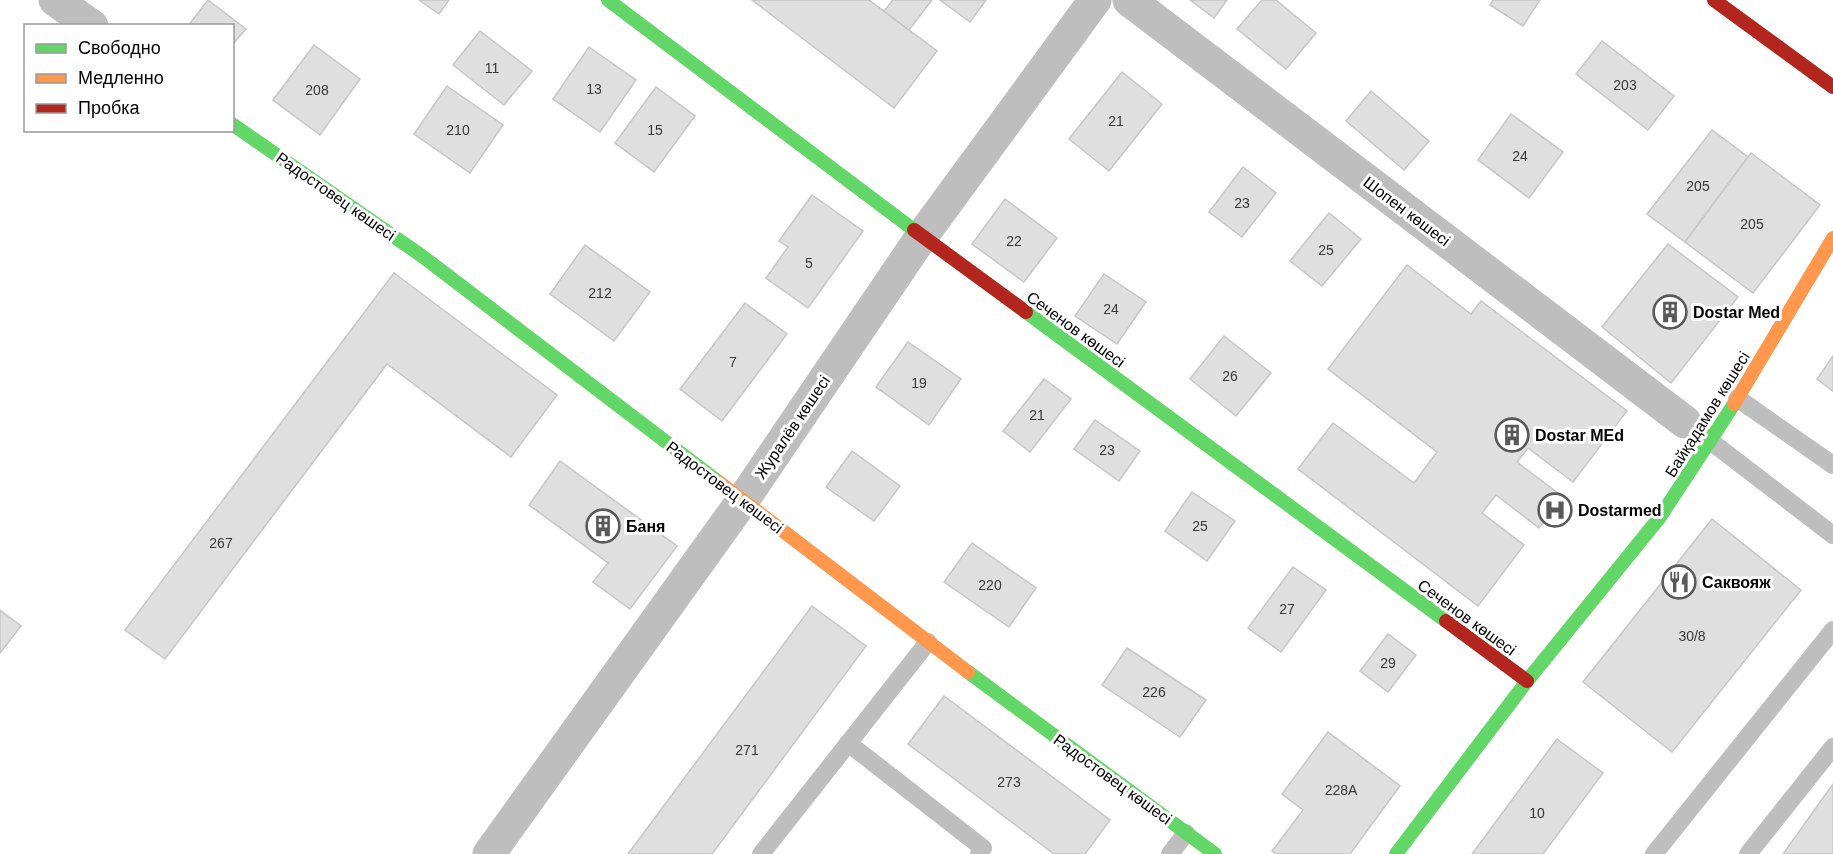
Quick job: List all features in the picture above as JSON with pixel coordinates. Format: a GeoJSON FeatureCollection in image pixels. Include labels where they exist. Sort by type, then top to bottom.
{"type":"FeatureCollection","features":[{"type":"Feature","properties":{"kind":"street"},"geometry":{"type":"LineString","coordinates":[[55,0],[89,24]]}},
{"type":"Feature","properties":{"kind":"street","name":"Сеченов көшесі"},"geometry":{"type":"LineString","coordinates":[[608,0],[922,236],[1527,681]]}},
{"type":"Feature","properties":{"kind":"street","name":"Журалёв көшесі"},"geometry":{"type":"LineString","coordinates":[[489,854],[743,500],[922,236],[1095,0]]}},
{"type":"Feature","properties":{"kind":"street","name":"Шопен көшесі"},"geometry":{"type":"LineString","coordinates":[[1129,0],[1684,422]]}},
{"type":"Feature","properties":{"kind":"street"},"geometry":{"type":"LineString","coordinates":[[1714,0],[1833,87]]}},
{"type":"Feature","properties":{"kind":"street","name":"Радостовец көшесі"},"geometry":{"type":"LineString","coordinates":[[234,125],[422,256],[927,642],[1215,854]]}},
{"type":"Feature","properties":{"kind":"street","name":"Байқадамов көшесі"},"geometry":{"type":"LineString","coordinates":[[1396,854],[1527,681],[1660,517],[1711,442],[1833,238]]}},
{"type":"Feature","properties":{"kind":"lane"},"geometry":{"type":"LineString","coordinates":[[1737,398],[1833,465]]}},
{"type":"Feature","properties":{"kind":"lane"},"geometry":{"type":"LineString","coordinates":[[1684,422],[1833,535]]}},
{"type":"Feature","properties":{"kind":"lane"},"geometry":{"type":"LineString","coordinates":[[1654,854],[1833,630]]}},
{"type":"Feature","properties":{"kind":"lane"},"geometry":{"type":"LineString","coordinates":[[761,854],[927,642]]}},
{"type":"Feature","properties":{"kind":"lane"},"geometry":{"type":"LineString","coordinates":[[848,743],[983,848],[979,854]]}},
{"type":"Feature","properties":{"kind":"lane"},"geometry":{"type":"LineString","coordinates":[[1749,854],[1833,747]]}},
{"type":"Feature","properties":{"kind":"lane"},"geometry":{"type":"LineString","coordinates":[[1170,854],[1186,833]]}},
{"type":"Feature","properties":{"kind":"building"},"geometry":{"type":"Polygon","coordinates":[[[208,0],[246,29],[234,43],[234,24],[190,24],[208,0]]]}},
{"type":"Feature","properties":{"kind":"building"},"geometry":{"type":"Polygon","coordinates":[[[419,0],[449,0],[439,14],[419,0]]]}},
{"type":"Feature","properties":{"kind":"building"},"geometry":{"type":"Polygon","coordinates":[[[752,0],[869,0],[937,51],[894,108],[752,0]]]}},
{"type":"Feature","properties":{"kind":"building"},"geometry":{"type":"Polygon","coordinates":[[[893,0],[932,0],[909,30],[884,11],[893,0]]]}},
{"type":"Feature","properties":{"kind":"building"},"geometry":{"type":"Polygon","coordinates":[[[940,0],[986,0],[970,22],[940,0]]]}},
{"type":"Feature","properties":{"kind":"building"},"geometry":{"type":"Polygon","coordinates":[[[1190,0],[1227,0],[1214,18],[1190,0]]]}},
{"type":"Feature","properties":{"kind":"building"},"geometry":{"type":"Polygon","coordinates":[[[1262,0],[1276,0],[1316,33],[1286,69],[1237,29],[1262,0]]]}},
{"type":"Feature","properties":{"kind":"building"},"geometry":{"type":"Polygon","coordinates":[[[1493,0],[1540,0],[1523,26],[1490,5],[1493,0]]]}},
{"type":"Feature","properties":{"kind":"building"},"geometry":{"type":"Polygon","coordinates":[[[480,31],[532,71],[504,105],[453,65],[480,31]]]}},
{"type":"Feature","properties":{"kind":"building"},"geometry":{"type":"Polygon","coordinates":[[[1602,41],[1674,96],[1648,130],[1576,74],[1602,41]]]}},
{"type":"Feature","properties":{"kind":"building"},"geometry":{"type":"Polygon","coordinates":[[[314,45],[360,79],[320,135],[273,100],[314,45]]]}},
{"type":"Feature","properties":{"kind":"building"},"geometry":{"type":"Polygon","coordinates":[[[589,47],[636,80],[600,132],[553,99],[589,47]]]}},
{"type":"Feature","properties":{"kind":"building"},"geometry":{"type":"Polygon","coordinates":[[[1122,72],[1162,104],[1109,171],[1069,139],[1122,72]]]}},
{"type":"Feature","properties":{"kind":"building"},"geometry":{"type":"Polygon","coordinates":[[[447,86],[503,125],[470,173],[414,134],[447,86]]]}},
{"type":"Feature","properties":{"kind":"building"},"geometry":{"type":"Polygon","coordinates":[[[656,87],[695,116],[654,172],[615,143],[656,87]]]}},
{"type":"Feature","properties":{"kind":"building"},"geometry":{"type":"Polygon","coordinates":[[[1371,91],[1429,141],[1404,170],[1346,121],[1371,91]]]}},
{"type":"Feature","properties":{"kind":"building"},"geometry":{"type":"Polygon","coordinates":[[[1511,114],[1563,152],[1529,198],[1478,160],[1511,114]]]}},
{"type":"Feature","properties":{"kind":"building"},"geometry":{"type":"Polygon","coordinates":[[[1712,130],[1748,157],[1685,242],[1647,214],[1712,130]]]}},
{"type":"Feature","properties":{"kind":"building"},"geometry":{"type":"Polygon","coordinates":[[[1751,153],[1820,205],[1753,293],[1685,242],[1751,153]]]}},
{"type":"Feature","properties":{"kind":"building"},"geometry":{"type":"Polygon","coordinates":[[[1243,167],[1276,193],[1242,237],[1209,212],[1243,167]]]}},
{"type":"Feature","properties":{"kind":"building"},"geometry":{"type":"Polygon","coordinates":[[[812,195],[863,231],[808,308],[766,278],[788,247],[779,241],[812,195]]]}},
{"type":"Feature","properties":{"kind":"building"},"geometry":{"type":"Polygon","coordinates":[[[1005,199],[1057,238],[1024,282],[972,244],[1005,199]]]}},
{"type":"Feature","properties":{"kind":"building"},"geometry":{"type":"Polygon","coordinates":[[[1329,213],[1361,239],[1322,286],[1290,261],[1329,213]]]}},
{"type":"Feature","properties":{"kind":"building","name":"Dostar Med"},"geometry":{"type":"Polygon","coordinates":[[[1668,244],[1738,297],[1671,383],[1602,327],[1668,244]]]}},
{"type":"Feature","properties":{"kind":"building"},"geometry":{"type":"Polygon","coordinates":[[[585,245],[650,292],[614,341],[550,294],[585,245]]]}},
{"type":"Feature","properties":{"kind":"building","name":"Dostar MEd"},"geometry":{"type":"Polygon","coordinates":[[[1407,265],[1471,314],[1481,301],[1627,411],[1573,482],[1528,448],[1517,462],[1563,497],[1539,528],[1496,495],[1482,513],[1524,545],[1478,606],[1298,469],[1333,423],[1414,483],[1437,452],[1328,369],[1407,265]]]}},
{"type":"Feature","properties":{"kind":"building"},"geometry":{"type":"Polygon","coordinates":[[[394,273],[557,395],[511,457],[387,364],[165,659],[125,630],[394,273]]]}},
{"type":"Feature","properties":{"kind":"building"},"geometry":{"type":"Polygon","coordinates":[[[1104,274],[1146,302],[1117,344],[1075,316],[1104,274]]]}},
{"type":"Feature","properties":{"kind":"building"},"geometry":{"type":"Polygon","coordinates":[[[745,303],[787,334],[722,421],[680,389],[745,303]]]}},
{"type":"Feature","properties":{"kind":"building"},"geometry":{"type":"Polygon","coordinates":[[[1224,336],[1271,373],[1236,416],[1190,379],[1224,336]]]}},
{"type":"Feature","properties":{"kind":"building"},"geometry":{"type":"Polygon","coordinates":[[[908,342],[961,379],[929,425],[876,387],[908,342]]]}},
{"type":"Feature","properties":{"kind":"building"},"geometry":{"type":"Polygon","coordinates":[[[1833,356],[1833,391],[1817,379],[1833,356]]]}},
{"type":"Feature","properties":{"kind":"building"},"geometry":{"type":"Polygon","coordinates":[[[1044,379],[1071,399],[1030,452],[1003,431],[1044,379]]]}},
{"type":"Feature","properties":{"kind":"building"},"geometry":{"type":"Polygon","coordinates":[[[1095,420],[1140,451],[1119,481],[1074,449],[1095,420]]]}},
{"type":"Feature","properties":{"kind":"building"},"geometry":{"type":"Polygon","coordinates":[[[852,451],[900,486],[874,521],[826,487],[852,451]]]}},
{"type":"Feature","properties":{"kind":"building","name":"Баня"},"geometry":{"type":"Polygon","coordinates":[[[560,461],[677,546],[630,609],[593,582],[608,563],[529,505],[560,461]]]}},
{"type":"Feature","properties":{"kind":"building"},"geometry":{"type":"Polygon","coordinates":[[[1192,492],[1235,521],[1207,561],[1165,531],[1192,492]]]}},
{"type":"Feature","properties":{"kind":"building"},"geometry":{"type":"Polygon","coordinates":[[[1712,519],[1801,590],[1672,752],[1583,682],[1712,519]]]}},
{"type":"Feature","properties":{"kind":"building"},"geometry":{"type":"Polygon","coordinates":[[[972,543],[1036,588],[1009,627],[944,582],[972,543]]]}},
{"type":"Feature","properties":{"kind":"building"},"geometry":{"type":"Polygon","coordinates":[[[1293,567],[1326,590],[1281,652],[1248,628],[1293,567]]]}},
{"type":"Feature","properties":{"kind":"building"},"geometry":{"type":"Polygon","coordinates":[[[812,606],[866,646],[712,854],[628,854],[812,606]]]}},
{"type":"Feature","properties":{"kind":"building"},"geometry":{"type":"Polygon","coordinates":[[[0,610],[21,626],[0,653],[0,610]]]}},
{"type":"Feature","properties":{"kind":"building"},"geometry":{"type":"Polygon","coordinates":[[[1388,634],[1416,655],[1388,692],[1360,671],[1388,634]]]}},
{"type":"Feature","properties":{"kind":"building"},"geometry":{"type":"Polygon","coordinates":[[[1127,648],[1206,700],[1180,737],[1102,685],[1127,648]]]}},
{"type":"Feature","properties":{"kind":"building"},"geometry":{"type":"Polygon","coordinates":[[[944,696],[1110,820],[1085,854],[1054,854],[908,744],[944,696]]]}},
{"type":"Feature","properties":{"kind":"building"},"geometry":{"type":"Polygon","coordinates":[[[1328,732],[1400,786],[1350,854],[1276,854],[1272,851],[1303,810],[1282,794],[1328,732]]]}},
{"type":"Feature","properties":{"kind":"building"},"geometry":{"type":"Polygon","coordinates":[[[1557,739],[1603,773],[1543,854],[1472,854],[1557,739]]]}},
{"type":"Feature","properties":{"kind":"building"},"geometry":{"type":"Polygon","coordinates":[[[1833,784],[1833,854],[1783,854],[1833,784]]]}},
{"type":"Feature","properties":{"kind":"traffic: fast"},"geometry":{"type":"LineString","coordinates":[[608,0],[914,230]]}},
{"type":"Feature","properties":{"kind":"traffic: fast"},"geometry":{"type":"LineString","coordinates":[[234,125],[422,256],[720,483]]}},
{"type":"Feature","properties":{"kind":"traffic: fast"},"geometry":{"type":"LineString","coordinates":[[1026,312],[1446,621]]}},
{"type":"Feature","properties":{"kind":"traffic: fast"},"geometry":{"type":"LineString","coordinates":[[1396,854],[1527,681],[1660,517],[1734,404]]}},
{"type":"Feature","properties":{"kind":"traffic: fast"},"geometry":{"type":"LineString","coordinates":[[968,672],[1215,854]]}},
{"type":"Feature","properties":{"kind":"traffic: slow"},"geometry":{"type":"LineString","coordinates":[[1734,404],[1833,238]]}},
{"type":"Feature","properties":{"kind":"traffic: slow"},"geometry":{"type":"LineString","coordinates":[[720,483],[968,672]]}},
{"type":"Feature","properties":{"kind":"traffic: jam"},"geometry":{"type":"LineString","coordinates":[[1714,0],[1833,87]]}},
{"type":"Feature","properties":{"kind":"traffic: jam"},"geometry":{"type":"LineString","coordinates":[[914,230],[1026,312]]}},
{"type":"Feature","properties":{"kind":"traffic: jam"},"geometry":{"type":"LineString","coordinates":[[1446,621],[1527,681]]}},
{"type":"Feature","properties":{"kind":"place","name":"Dostar Med"},"geometry":{"type":"Point","coordinates":[1670,312]}},
{"type":"Feature","properties":{"kind":"place","name":"Dostar MEd"},"geometry":{"type":"Point","coordinates":[1512,435]}},
{"type":"Feature","properties":{"kind":"place","name":"Dostarmed"},"geometry":{"type":"Point","coordinates":[1555,510]}},
{"type":"Feature","properties":{"kind":"place","name":"Баня"},"geometry":{"type":"Point","coordinates":[603,526]}},
{"type":"Feature","properties":{"kind":"place","name":"Саквояж"},"geometry":{"type":"Point","coordinates":[1679,582]}}]}
